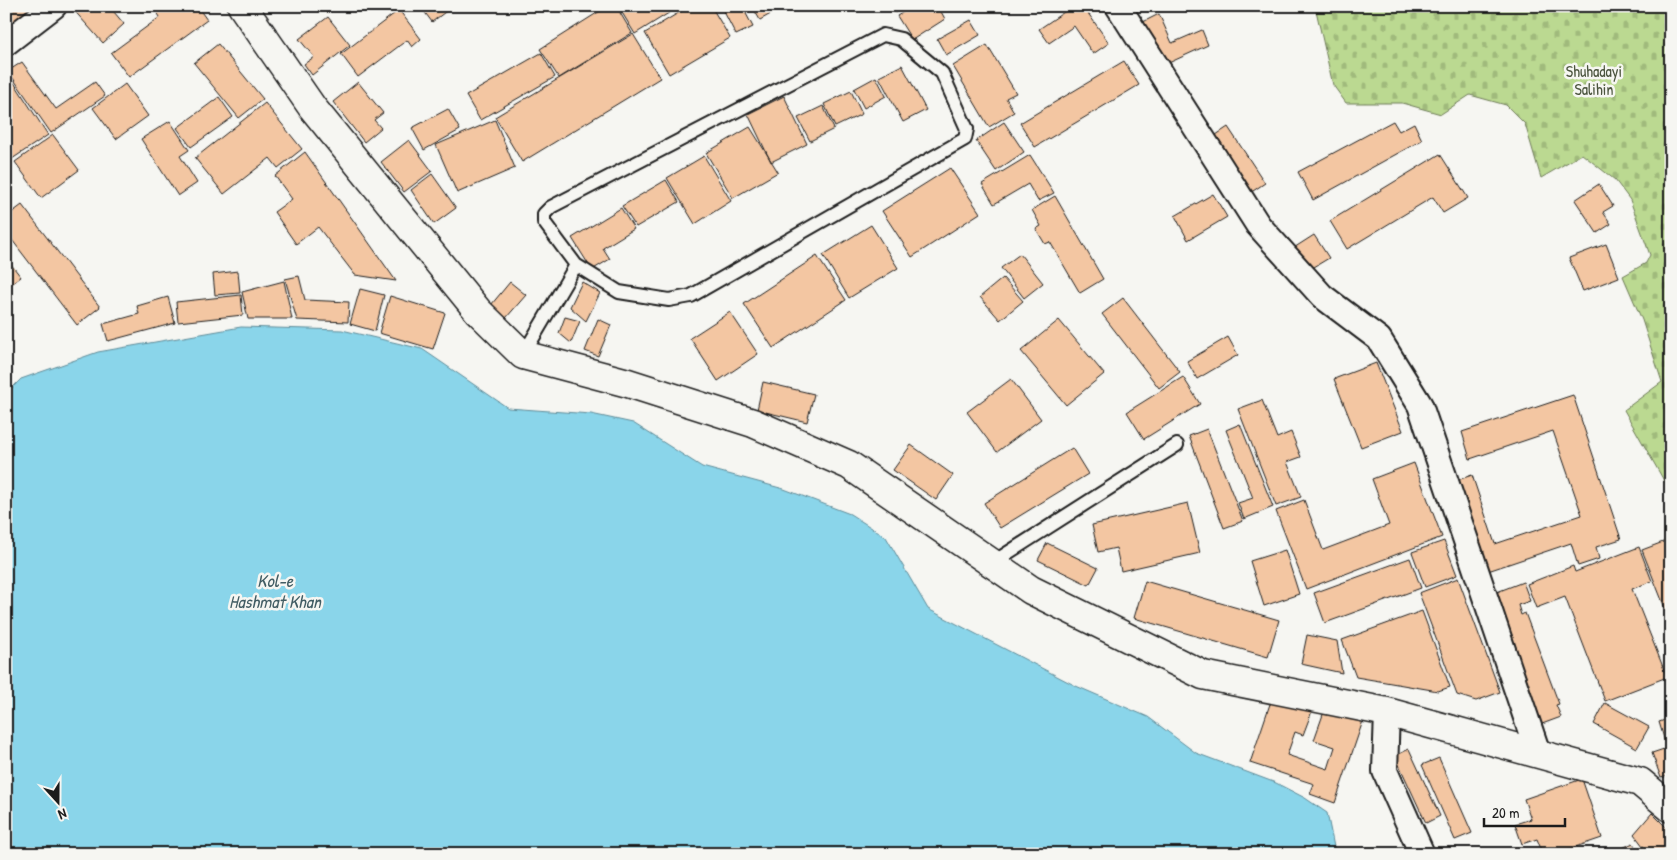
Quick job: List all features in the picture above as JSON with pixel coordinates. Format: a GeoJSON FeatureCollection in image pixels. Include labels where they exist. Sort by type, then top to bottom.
{"type":"FeatureCollection","features":[{"type":"Feature","properties":{"kind":"street"},"geometry":{"type":"LineString","coordinates":[[6,43],[54,6]]}},
{"type":"Feature","properties":{"kind":"street"},"geometry":{"type":"LineString","coordinates":[[242,6],[318,115],[478,311],[523,355],[628,383],[753,423],[849,465],[1031,590],[1203,675],[1387,712],[1538,753],[1640,782],[1671,808]]}},
{"type":"Feature","properties":{"kind":"street"},"geometry":{"type":"LineString","coordinates":[[1118,6],[1258,225],[1322,296],[1379,339],[1420,405],[1538,753]]}},
{"type":"Feature","properties":{"kind":"street"},"geometry":{"type":"LineString","coordinates":[[1387,712],[1385,771],[1422,854]]}},
{"type":"Feature","properties":{"kind":"lane"},"geometry":{"type":"LineString","coordinates":[[883,35],[901,39],[942,73],[967,129],[964,138],[956,144],[681,300],[619,292],[576,265],[544,222],[544,214],[551,208],[883,35]]}},
{"type":"Feature","properties":{"kind":"lane"},"geometry":{"type":"LineString","coordinates":[[523,355],[576,265]]}},
{"type":"Feature","properties":{"kind":"lane"},"geometry":{"type":"LineString","coordinates":[[992,563],[1176,445]]}},
{"type":"Feature","properties":{"kind":"green space","name":"Shuhadayi Salihin"},"geometry":{"type":"Polygon","coordinates":[[[1315,6],[1671,6],[1671,493],[1624,410],[1662,382],[1642,320],[1623,276],[1646,263],[1650,255],[1630,200],[1615,180],[1582,154],[1541,178],[1525,124],[1506,105],[1470,95],[1441,114],[1402,103],[1346,103],[1333,85],[1315,6]]]}},
{"type":"Feature","properties":{"kind":"water","name":"Kol-e Hashmat Khan"},"geometry":{"type":"Polygon","coordinates":[[[241,327],[342,330],[422,349],[508,408],[591,414],[633,423],[702,467],[784,489],[850,514],[886,537],[928,609],[1076,686],[1148,717],[1196,753],[1276,783],[1305,798],[1327,813],[1334,847],[1338,854],[6,854],[6,394],[21,379],[98,352],[241,327]]]}},
{"type":"Feature","properties":{"kind":"building"},"geometry":{"type":"Polygon","coordinates":[[[6,6],[38,6],[6,31],[6,6]]]}},
{"type":"Feature","properties":{"kind":"building"},"geometry":{"type":"Polygon","coordinates":[[[109,6],[124,24],[103,43],[71,7],[109,6]]]}},
{"type":"Feature","properties":{"kind":"building"},"geometry":{"type":"Polygon","coordinates":[[[153,6],[197,6],[207,20],[129,77],[111,53],[160,17],[153,6]]]}},
{"type":"Feature","properties":{"kind":"building"},"geometry":{"type":"Polygon","coordinates":[[[420,6],[453,6],[432,22],[420,6]]]}},
{"type":"Feature","properties":{"kind":"building"},"geometry":{"type":"Polygon","coordinates":[[[608,6],[616,6],[632,33],[559,78],[540,49],[608,6]]]}},
{"type":"Feature","properties":{"kind":"building"},"geometry":{"type":"Polygon","coordinates":[[[618,6],[680,6],[635,34],[618,6]]]}},
{"type":"Feature","properties":{"kind":"building"},"geometry":{"type":"Polygon","coordinates":[[[690,6],[711,6],[730,38],[669,74],[645,33],[690,6]]]}},
{"type":"Feature","properties":{"kind":"building"},"geometry":{"type":"Polygon","coordinates":[[[721,6],[742,6],[753,27],[736,35],[721,6]]]}},
{"type":"Feature","properties":{"kind":"building"},"geometry":{"type":"Polygon","coordinates":[[[752,6],[785,6],[760,20],[752,6]]]}},
{"type":"Feature","properties":{"kind":"building"},"geometry":{"type":"Polygon","coordinates":[[[890,6],[907,6],[895,13],[890,6]]]}},
{"type":"Feature","properties":{"kind":"building"},"geometry":{"type":"Polygon","coordinates":[[[913,6],[938,6],[945,19],[912,40],[897,16],[913,6]]]}},
{"type":"Feature","properties":{"kind":"building"},"geometry":{"type":"Polygon","coordinates":[[[1073,6],[1083,6],[1109,43],[1093,54],[1074,26],[1049,43],[1039,29],[1073,6]]]}},
{"type":"Feature","properties":{"kind":"building"},"geometry":{"type":"Polygon","coordinates":[[[399,10],[421,39],[412,47],[407,40],[358,77],[341,54],[399,10]]]}},
{"type":"Feature","properties":{"kind":"building"},"geometry":{"type":"Polygon","coordinates":[[[1159,14],[1172,43],[1202,30],[1208,45],[1162,66],[1143,22],[1159,14]]]}},
{"type":"Feature","properties":{"kind":"building"},"geometry":{"type":"Polygon","coordinates":[[[328,17],[350,45],[312,75],[304,64],[314,57],[299,39],[328,17]]]}},
{"type":"Feature","properties":{"kind":"building"},"geometry":{"type":"Polygon","coordinates":[[[971,20],[980,35],[946,55],[937,39],[971,20]]]}},
{"type":"Feature","properties":{"kind":"building"},"geometry":{"type":"Polygon","coordinates":[[[633,34],[660,78],[522,162],[495,117],[633,34]]]}},
{"type":"Feature","properties":{"kind":"building"},"geometry":{"type":"Polygon","coordinates":[[[218,44],[263,99],[239,118],[194,63],[218,44]]]}},
{"type":"Feature","properties":{"kind":"building"},"geometry":{"type":"Polygon","coordinates":[[[987,45],[1016,93],[1006,98],[1014,112],[989,127],[953,66],[987,45]]]}},
{"type":"Feature","properties":{"kind":"building"},"geometry":{"type":"Polygon","coordinates":[[[541,53],[555,77],[480,120],[466,96],[541,53]]]}},
{"type":"Feature","properties":{"kind":"building"},"geometry":{"type":"Polygon","coordinates":[[[1124,61],[1139,85],[1035,147],[1020,123],[1124,61]]]}},
{"type":"Feature","properties":{"kind":"building"},"geometry":{"type":"Polygon","coordinates":[[[22,62],[56,109],[95,82],[105,96],[51,133],[8,71],[22,62]]]}},
{"type":"Feature","properties":{"kind":"building"},"geometry":{"type":"Polygon","coordinates":[[[902,65],[926,110],[903,122],[879,77],[902,65]]]}},
{"type":"Feature","properties":{"kind":"building"},"geometry":{"type":"Polygon","coordinates":[[[876,77],[886,96],[864,108],[854,89],[876,77]]]}},
{"type":"Feature","properties":{"kind":"building"},"geometry":{"type":"Polygon","coordinates":[[[11,78],[48,135],[9,161],[6,157],[6,81],[11,78]]]}},
{"type":"Feature","properties":{"kind":"building"},"geometry":{"type":"Polygon","coordinates":[[[358,82],[383,113],[374,120],[381,128],[364,142],[333,102],[358,82]]]}},
{"type":"Feature","properties":{"kind":"building"},"geometry":{"type":"Polygon","coordinates":[[[125,84],[148,116],[116,139],[93,108],[125,84]]]}},
{"type":"Feature","properties":{"kind":"building"},"geometry":{"type":"Polygon","coordinates":[[[851,91],[862,114],[835,127],[824,104],[851,91]]]}},
{"type":"Feature","properties":{"kind":"building"},"geometry":{"type":"Polygon","coordinates":[[[784,96],[807,144],[771,162],[748,114],[784,96]]]}},
{"type":"Feature","properties":{"kind":"building"},"geometry":{"type":"Polygon","coordinates":[[[219,97],[233,117],[191,147],[177,128],[219,97]]]}},
{"type":"Feature","properties":{"kind":"building"},"geometry":{"type":"Polygon","coordinates":[[[265,103],[302,149],[278,168],[270,158],[224,194],[195,158],[265,103]]]}},
{"type":"Feature","properties":{"kind":"building"},"geometry":{"type":"Polygon","coordinates":[[[823,106],[834,129],[810,141],[798,118],[823,106]]]}},
{"type":"Feature","properties":{"kind":"building"},"geometry":{"type":"Polygon","coordinates":[[[448,109],[460,130],[424,150],[412,128],[448,109]]]}},
{"type":"Feature","properties":{"kind":"building"},"geometry":{"type":"Polygon","coordinates":[[[495,120],[515,168],[457,193],[436,145],[495,120]]]}},
{"type":"Feature","properties":{"kind":"building"},"geometry":{"type":"Polygon","coordinates":[[[170,121],[189,150],[180,156],[197,183],[178,196],[141,139],[170,121]]]}},
{"type":"Feature","properties":{"kind":"building"},"geometry":{"type":"Polygon","coordinates":[[[1393,121],[1399,131],[1414,123],[1422,140],[1313,200],[1298,172],[1393,121]]]}},
{"type":"Feature","properties":{"kind":"building"},"geometry":{"type":"Polygon","coordinates":[[[1004,122],[1024,152],[996,171],[976,141],[1004,122]]]}},
{"type":"Feature","properties":{"kind":"building"},"geometry":{"type":"Polygon","coordinates":[[[750,127],[778,172],[733,198],[706,153],[750,127]]]}},
{"type":"Feature","properties":{"kind":"building"},"geometry":{"type":"Polygon","coordinates":[[[1228,127],[1265,183],[1244,197],[1207,141],[1228,127]]]}},
{"type":"Feature","properties":{"kind":"building"},"geometry":{"type":"Polygon","coordinates":[[[53,135],[79,170],[41,198],[15,162],[53,135]]]}},
{"type":"Feature","properties":{"kind":"building"},"geometry":{"type":"Polygon","coordinates":[[[409,140],[432,171],[404,192],[381,162],[409,140]]]}},
{"type":"Feature","properties":{"kind":"building"},"geometry":{"type":"Polygon","coordinates":[[[305,152],[396,281],[355,275],[318,227],[296,244],[274,212],[292,199],[275,176],[305,152]]]}},
{"type":"Feature","properties":{"kind":"building"},"geometry":{"type":"Polygon","coordinates":[[[1440,154],[1468,198],[1443,213],[1433,197],[1347,249],[1330,221],[1440,154]]]}},
{"type":"Feature","properties":{"kind":"building"},"geometry":{"type":"Polygon","coordinates":[[[1030,155],[1054,193],[1038,201],[1028,184],[994,204],[982,184],[1030,155]]]}},
{"type":"Feature","properties":{"kind":"building"},"geometry":{"type":"Polygon","coordinates":[[[704,156],[731,201],[695,224],[667,178],[704,156]]]}},
{"type":"Feature","properties":{"kind":"building"},"geometry":{"type":"Polygon","coordinates":[[[950,168],[980,213],[912,257],[882,211],[950,168]]]}},
{"type":"Feature","properties":{"kind":"building"},"geometry":{"type":"Polygon","coordinates":[[[432,174],[456,208],[434,224],[411,190],[432,174]]]}},
{"type":"Feature","properties":{"kind":"building"},"geometry":{"type":"Polygon","coordinates":[[[666,180],[679,202],[636,227],[622,206],[666,180]]]}},
{"type":"Feature","properties":{"kind":"building"},"geometry":{"type":"Polygon","coordinates":[[[1599,184],[1613,206],[1603,212],[1611,224],[1597,233],[1575,200],[1599,184]]]}},
{"type":"Feature","properties":{"kind":"building"},"geometry":{"type":"Polygon","coordinates":[[[1213,194],[1227,217],[1188,240],[1175,216],[1213,194]]]}},
{"type":"Feature","properties":{"kind":"building"},"geometry":{"type":"Polygon","coordinates":[[[1055,196],[1103,279],[1080,293],[1050,242],[1045,244],[1036,229],[1041,226],[1032,210],[1055,196]]]}},
{"type":"Feature","properties":{"kind":"building"},"geometry":{"type":"Polygon","coordinates":[[[22,205],[100,307],[77,325],[6,232],[6,217],[22,205]]]}},
{"type":"Feature","properties":{"kind":"building"},"geometry":{"type":"Polygon","coordinates":[[[621,208],[634,229],[603,248],[610,259],[592,270],[572,238],[621,208]]]}},
{"type":"Feature","properties":{"kind":"building"},"geometry":{"type":"Polygon","coordinates":[[[871,225],[898,268],[849,298],[823,255],[871,225]]]}},
{"type":"Feature","properties":{"kind":"building"},"geometry":{"type":"Polygon","coordinates":[[[1314,235],[1329,258],[1304,273],[1289,251],[1314,235]]]}},
{"type":"Feature","properties":{"kind":"building"},"geometry":{"type":"Polygon","coordinates":[[[1606,244],[1619,277],[1583,291],[1569,258],[1606,244]]]}},
{"type":"Feature","properties":{"kind":"building"},"geometry":{"type":"Polygon","coordinates":[[[1020,254],[1043,283],[1024,298],[1001,268],[1020,254]]]}},
{"type":"Feature","properties":{"kind":"building"},"geometry":{"type":"Polygon","coordinates":[[[817,256],[846,300],[773,348],[744,304],[817,256]]]}},
{"type":"Feature","properties":{"kind":"building"},"geometry":{"type":"Polygon","coordinates":[[[10,263],[21,277],[6,288],[6,266],[10,263]]]}},
{"type":"Feature","properties":{"kind":"building"},"geometry":{"type":"Polygon","coordinates":[[[238,271],[240,293],[215,295],[213,274],[238,271]]]}},
{"type":"Feature","properties":{"kind":"building"},"geometry":{"type":"Polygon","coordinates":[[[299,276],[305,300],[349,302],[348,322],[297,320],[285,279],[299,276]]]}},
{"type":"Feature","properties":{"kind":"building"},"geometry":{"type":"Polygon","coordinates":[[[1003,278],[1023,301],[1000,320],[980,297],[1003,278]]]}},
{"type":"Feature","properties":{"kind":"building"},"geometry":{"type":"Polygon","coordinates":[[[284,281],[292,319],[248,319],[242,292],[284,281]]]}},
{"type":"Feature","properties":{"kind":"building"},"geometry":{"type":"Polygon","coordinates":[[[510,282],[526,295],[506,318],[491,305],[510,282]]]}},
{"type":"Feature","properties":{"kind":"building"},"geometry":{"type":"Polygon","coordinates":[[[582,282],[600,293],[586,321],[570,307],[582,282]]]}},
{"type":"Feature","properties":{"kind":"building"},"geometry":{"type":"Polygon","coordinates":[[[360,289],[384,295],[375,331],[350,324],[360,289]]]}},
{"type":"Feature","properties":{"kind":"building"},"geometry":{"type":"Polygon","coordinates":[[[241,295],[243,315],[178,322],[176,302],[241,295]]]}},
{"type":"Feature","properties":{"kind":"building"},"geometry":{"type":"Polygon","coordinates":[[[390,296],[445,313],[433,349],[379,333],[390,296]]]}},
{"type":"Feature","properties":{"kind":"building"},"geometry":{"type":"Polygon","coordinates":[[[168,297],[175,323],[108,341],[103,324],[139,314],[137,306],[168,297]]]}},
{"type":"Feature","properties":{"kind":"building"},"geometry":{"type":"Polygon","coordinates":[[[1123,298],[1180,372],[1159,388],[1102,314],[1123,298]]]}},
{"type":"Feature","properties":{"kind":"building"},"geometry":{"type":"Polygon","coordinates":[[[730,312],[758,354],[718,381],[690,338],[730,312]]]}},
{"type":"Feature","properties":{"kind":"building"},"geometry":{"type":"Polygon","coordinates":[[[565,317],[580,321],[571,343],[559,333],[565,317]]]}},
{"type":"Feature","properties":{"kind":"building"},"geometry":{"type":"Polygon","coordinates":[[[598,319],[611,325],[598,356],[585,351],[598,319]]]}},
{"type":"Feature","properties":{"kind":"building"},"geometry":{"type":"Polygon","coordinates":[[[1059,320],[1104,374],[1066,405],[1021,351],[1059,320]]]}},
{"type":"Feature","properties":{"kind":"building"},"geometry":{"type":"Polygon","coordinates":[[[1228,337],[1238,355],[1197,379],[1187,361],[1228,337]]]}},
{"type":"Feature","properties":{"kind":"building"},"geometry":{"type":"Polygon","coordinates":[[[1376,363],[1403,431],[1361,447],[1334,379],[1376,363]]]}},
{"type":"Feature","properties":{"kind":"building"},"geometry":{"type":"Polygon","coordinates":[[[1183,377],[1200,404],[1144,439],[1127,412],[1183,377]]]}},
{"type":"Feature","properties":{"kind":"building"},"geometry":{"type":"Polygon","coordinates":[[[1011,379],[1041,419],[997,452],[967,412],[1011,379]]]}},
{"type":"Feature","properties":{"kind":"building"},"geometry":{"type":"Polygon","coordinates":[[[763,382],[814,394],[807,422],[757,410],[763,382]]]}},
{"type":"Feature","properties":{"kind":"building"},"geometry":{"type":"Polygon","coordinates":[[[1573,395],[1621,539],[1596,547],[1599,559],[1578,566],[1571,543],[1479,574],[1449,483],[1472,475],[1495,544],[1582,515],[1553,431],[1470,459],[1462,432],[1573,395]]]}},
{"type":"Feature","properties":{"kind":"building"},"geometry":{"type":"Polygon","coordinates":[[[1262,400],[1277,438],[1291,432],[1301,457],[1287,462],[1301,497],[1276,506],[1238,409],[1262,400]]]}},
{"type":"Feature","properties":{"kind":"building"},"geometry":{"type":"Polygon","coordinates":[[[1240,424],[1273,507],[1244,519],[1238,503],[1253,498],[1226,430],[1240,424]]]}},
{"type":"Feature","properties":{"kind":"building"},"geometry":{"type":"Polygon","coordinates":[[[1207,429],[1243,521],[1224,528],[1189,436],[1207,429]]]}},
{"type":"Feature","properties":{"kind":"building"},"geometry":{"type":"Polygon","coordinates":[[[911,445],[953,475],[936,500],[893,470],[911,445]]]}},
{"type":"Feature","properties":{"kind":"building"},"geometry":{"type":"Polygon","coordinates":[[[1072,448],[1088,474],[1000,528],[984,503],[1072,448]]]}},
{"type":"Feature","properties":{"kind":"building"},"geometry":{"type":"Polygon","coordinates":[[[1414,463],[1442,537],[1306,589],[1276,511],[1304,500],[1323,550],[1389,525],[1372,479],[1414,463]]]}},
{"type":"Feature","properties":{"kind":"building"},"geometry":{"type":"Polygon","coordinates":[[[1188,503],[1200,553],[1121,571],[1116,548],[1098,552],[1092,525],[1188,503]]]}},
{"type":"Feature","properties":{"kind":"building"},"geometry":{"type":"Polygon","coordinates":[[[1671,539],[1671,623],[1642,550],[1671,539]]]}},
{"type":"Feature","properties":{"kind":"building"},"geometry":{"type":"Polygon","coordinates":[[[1444,541],[1457,575],[1425,587],[1412,552],[1444,541]]]}},
{"type":"Feature","properties":{"kind":"building"},"geometry":{"type":"Polygon","coordinates":[[[1047,543],[1098,568],[1089,585],[1038,560],[1047,543]]]}},
{"type":"Feature","properties":{"kind":"building"},"geometry":{"type":"Polygon","coordinates":[[[1639,547],[1652,581],[1632,589],[1667,677],[1605,701],[1565,597],[1536,608],[1527,584],[1573,566],[1575,572],[1639,547]]]}},
{"type":"Feature","properties":{"kind":"building"},"geometry":{"type":"Polygon","coordinates":[[[1285,550],[1299,594],[1264,606],[1250,561],[1285,550]]]}},
{"type":"Feature","properties":{"kind":"building"},"geometry":{"type":"Polygon","coordinates":[[[1410,558],[1421,588],[1325,623],[1314,593],[1410,558]]]}},
{"type":"Feature","properties":{"kind":"building"},"geometry":{"type":"Polygon","coordinates":[[[1458,578],[1500,692],[1476,701],[1457,695],[1419,593],[1458,578]]]}},
{"type":"Feature","properties":{"kind":"building"},"geometry":{"type":"Polygon","coordinates":[[[1145,581],[1279,620],[1268,657],[1134,618],[1145,581]]]}},
{"type":"Feature","properties":{"kind":"building"},"geometry":{"type":"Polygon","coordinates":[[[1523,582],[1530,601],[1518,605],[1521,615],[1525,613],[1559,704],[1556,705],[1561,717],[1534,727],[1489,595],[1523,582]]]}},
{"type":"Feature","properties":{"kind":"building"},"geometry":{"type":"Polygon","coordinates":[[[1422,611],[1450,687],[1438,691],[1356,677],[1342,640],[1422,611]]]}},
{"type":"Feature","properties":{"kind":"building"},"geometry":{"type":"Polygon","coordinates":[[[1307,635],[1337,641],[1342,673],[1301,664],[1307,635]]]}},
{"type":"Feature","properties":{"kind":"building"},"geometry":{"type":"Polygon","coordinates":[[[1272,698],[1312,711],[1303,735],[1295,732],[1287,755],[1328,769],[1335,747],[1314,740],[1326,706],[1364,718],[1335,803],[1310,794],[1314,784],[1250,763],[1272,698]]]}},
{"type":"Feature","properties":{"kind":"building"},"geometry":{"type":"Polygon","coordinates":[[[1605,703],[1649,727],[1637,748],[1594,724],[1605,703]]]}},
{"type":"Feature","properties":{"kind":"building"},"geometry":{"type":"Polygon","coordinates":[[[1671,718],[1671,775],[1661,778],[1652,753],[1667,748],[1659,722],[1671,718]]]}},
{"type":"Feature","properties":{"kind":"building"},"geometry":{"type":"Polygon","coordinates":[[[1409,749],[1440,816],[1426,823],[1395,756],[1409,749]]]}},
{"type":"Feature","properties":{"kind":"building"},"geometry":{"type":"Polygon","coordinates":[[[1439,758],[1472,833],[1455,840],[1422,765],[1439,758]]]}},
{"type":"Feature","properties":{"kind":"building"},"geometry":{"type":"Polygon","coordinates":[[[1582,779],[1602,838],[1555,854],[1543,854],[1537,839],[1522,844],[1515,824],[1531,819],[1524,799],[1582,779]]]}},
{"type":"Feature","properties":{"kind":"building"},"geometry":{"type":"Polygon","coordinates":[[[1652,813],[1671,832],[1671,850],[1667,854],[1649,854],[1634,834],[1652,813]]]}},
{"type":"Feature","properties":{"kind":"building"},"geometry":{"type":"Polygon","coordinates":[[[1633,843],[1639,854],[1610,854],[1633,843]]]}}]}
